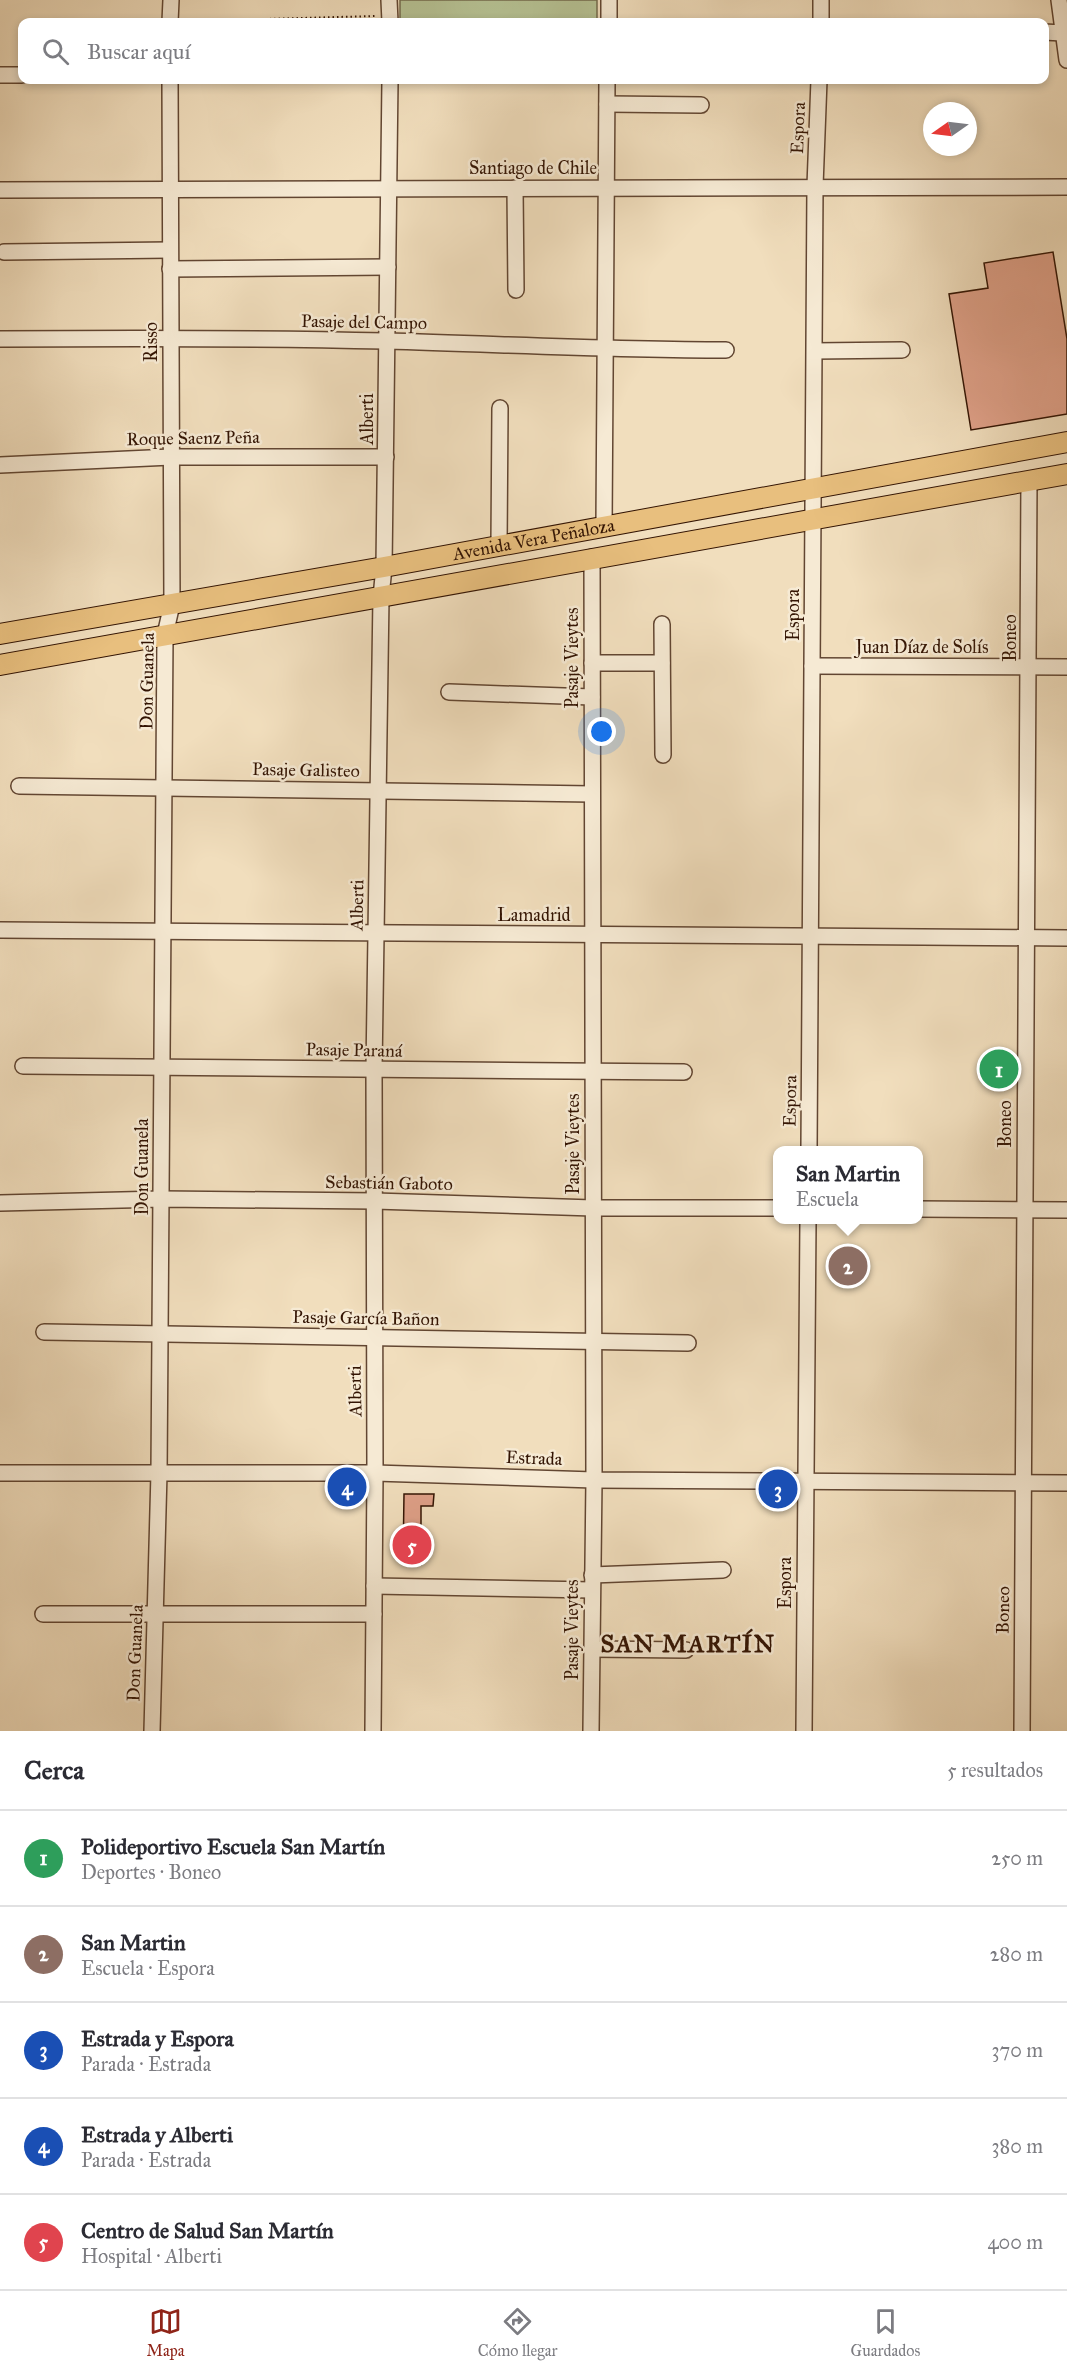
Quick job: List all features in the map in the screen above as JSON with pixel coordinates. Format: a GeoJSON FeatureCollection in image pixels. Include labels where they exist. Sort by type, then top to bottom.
{"type":"FeatureCollection","features":[{"type":"Feature","properties":{"kind":"main road","name":"Avenida Vera Peñaloza"},"geometry":{"type":"LineString","coordinates":[[0,634],[384,567],[1067,442]]}},
{"type":"Feature","properties":{"kind":"main road","name":"Avenida Vera Peñaloza"},"geometry":{"type":"LineString","coordinates":[[0,665],[592,557],[1067,474]]}},
{"type":"Feature","properties":{"kind":"street"},"geometry":{"type":"LineString","coordinates":[[170,18],[171,0]]}},
{"type":"Feature","properties":{"kind":"street"},"geometry":{"type":"LineString","coordinates":[[609,0],[609,18]]}},
{"type":"Feature","properties":{"kind":"street"},"geometry":{"type":"LineString","coordinates":[[821,0],[821,18]]}},
{"type":"Feature","properties":{"kind":"street"},"geometry":{"type":"LineString","coordinates":[[1059,0],[1067,60]]}},
{"type":"Feature","properties":{"kind":"street"},"geometry":{"type":"LineString","coordinates":[[1049,33],[1063,33]]}},
{"type":"Feature","properties":{"kind":"street"},"geometry":{"type":"LineString","coordinates":[[0,75],[18,75]]}},
{"type":"Feature","properties":{"kind":"street","name":"Risso"},"geometry":{"type":"LineString","coordinates":[[170,84],[172,604]]}},
{"type":"Feature","properties":{"kind":"street","name":"Alberti"},"geometry":{"type":"LineString","coordinates":[[373,1731],[374,1069],[381,597],[384,567],[386,457],[390,84]]}},
{"type":"Feature","properties":{"kind":"street"},"geometry":{"type":"LineString","coordinates":[[604,526],[608,84]]}},
{"type":"Feature","properties":{"kind":"street","name":"Espora"},"geometry":{"type":"LineString","coordinates":[[809,1146],[815,186],[819,84]]}},
{"type":"Feature","properties":{"kind":"street"},"geometry":{"type":"LineString","coordinates":[[607,104],[701,105]]}},
{"type":"Feature","properties":{"kind":"street","name":"Santiago de Chile"},"geometry":{"type":"LineString","coordinates":[[0,190],[1067,186]]}},
{"type":"Feature","properties":{"kind":"street"},"geometry":{"type":"LineString","coordinates":[[515,188],[516,290]]}},
{"type":"Feature","properties":{"kind":"street"},"geometry":{"type":"LineString","coordinates":[[4,252],[170,250]]}},
{"type":"Feature","properties":{"kind":"street"},"geometry":{"type":"LineString","coordinates":[[170,268],[388,267]]}},
{"type":"Feature","properties":{"kind":"street","name":"Pasaje del Campo"},"geometry":{"type":"LineString","coordinates":[[0,339],[170,337],[387,341],[604,350],[726,350]]}},
{"type":"Feature","properties":{"kind":"street"},"geometry":{"type":"LineString","coordinates":[[815,351],[902,350]]}},
{"type":"Feature","properties":{"kind":"street"},"geometry":{"type":"LineString","coordinates":[[499,545],[500,408]]}},
{"type":"Feature","properties":{"kind":"street","name":"Roque Saenz Peña"},"geometry":{"type":"LineString","coordinates":[[0,465],[171,457],[386,457]]}},
{"type":"Feature","properties":{"kind":"street","name":"Boneo"},"geometry":{"type":"LineString","coordinates":[[1022,1731],[1029,481]]}},
{"type":"Feature","properties":{"kind":"street","name":"Pasaje Vieytes"},"geometry":{"type":"LineString","coordinates":[[591,1731],[594,1480],[592,557]]}},
{"type":"Feature","properties":{"kind":"street","name":"Don Guanela"},"geometry":{"type":"LineString","coordinates":[[152,1731],[159,1473],[165,635],[172,604]]}},
{"type":"Feature","properties":{"kind":"street"},"geometry":{"type":"LineString","coordinates":[[662,624],[663,755]]}},
{"type":"Feature","properties":{"kind":"street"},"geometry":{"type":"LineString","coordinates":[[592,663],[662,663]]}},
{"type":"Feature","properties":{"kind":"street","name":"Juan Díaz de Solís"},"geometry":{"type":"LineString","coordinates":[[812,666],[1067,667]]}},
{"type":"Feature","properties":{"kind":"street"},"geometry":{"type":"LineString","coordinates":[[449,692],[592,696]]}},
{"type":"Feature","properties":{"kind":"street","name":"Pasaje Galisteo"},"geometry":{"type":"LineString","coordinates":[[19,786],[592,794]]}},
{"type":"Feature","properties":{"kind":"street","name":"Lamadrid"},"geometry":{"type":"LineString","coordinates":[[0,930],[1067,938]]}},
{"type":"Feature","properties":{"kind":"street","name":"Pasaje Paraná"},"geometry":{"type":"LineString","coordinates":[[22,1066],[684,1072]]}},
{"type":"Feature","properties":{"kind":"street","name":"Sebastián Gaboto"},"geometry":{"type":"LineString","coordinates":[[0,1203],[162,1199],[375,1201],[593,1208],[773,1208]]}},
{"type":"Feature","properties":{"kind":"street"},"geometry":{"type":"LineString","coordinates":[[923,1209],[1067,1210]]}},
{"type":"Feature","properties":{"kind":"street","name":"Espora"},"geometry":{"type":"LineString","coordinates":[[804,1731],[808,1224]]}},
{"type":"Feature","properties":{"kind":"street","name":"Pasaje García Bañon"},"geometry":{"type":"LineString","coordinates":[[44,1332],[688,1343]]}},
{"type":"Feature","properties":{"kind":"street","name":"Estrada"},"geometry":{"type":"LineString","coordinates":[[0,1473],[375,1473],[594,1480],[1067,1483]]}},
{"type":"Feature","properties":{"kind":"street"},"geometry":{"type":"LineString","coordinates":[[375,1586],[592,1582],[723,1570]]}},
{"type":"Feature","properties":{"kind":"street"},"geometry":{"type":"LineString","coordinates":[[44,1614],[374,1614]]}},
{"type":"Feature","properties":{"kind":"street"},"geometry":{"type":"LineString","coordinates":[[592,1649],[686,1650]]}},
{"type":"Feature","properties":{"kind":"path"},"geometry":{"type":"LineString","coordinates":[[286,18],[390,13]]}},
{"type":"Feature","properties":{"kind":"green space"},"geometry":{"type":"Polygon","coordinates":[[[400,0],[597,0],[597,18],[400,18],[400,0]]]}},
{"type":"Feature","properties":{"kind":"building"},"geometry":{"type":"Polygon","coordinates":[[[1053,252],[1067,339],[1067,414],[971,430],[949,294],[988,288],[984,263],[1053,252]]]}},
{"type":"Feature","properties":{"kind":"building"},"geometry":{"type":"Polygon","coordinates":[[[404,1494],[434,1494],[433,1506],[421,1506],[421,1565],[403,1564],[404,1494]]]}},
{"type":"Feature","properties":{"kind":"place","name":"Polideportivo Escuela San Martín"},"geometry":{"type":"Point","coordinates":[999,1069]}},
{"type":"Feature","properties":{"kind":"place","name":"San Martin"},"geometry":{"type":"Point","coordinates":[848,1266]}},
{"type":"Feature","properties":{"kind":"place","name":"Estrada y Alberti"},"geometry":{"type":"Point","coordinates":[347,1487]}},
{"type":"Feature","properties":{"kind":"place","name":"Estrada y Espora"},"geometry":{"type":"Point","coordinates":[778,1489]}},
{"type":"Feature","properties":{"kind":"place","name":"Centro de Salud San Martín"},"geometry":{"type":"Point","coordinates":[412,1545]}},
{"type":"Feature","properties":{"kind":"district","name":"SAN MARTÍN"},"geometry":{"type":"Point","coordinates":[688,1644]}}]}
